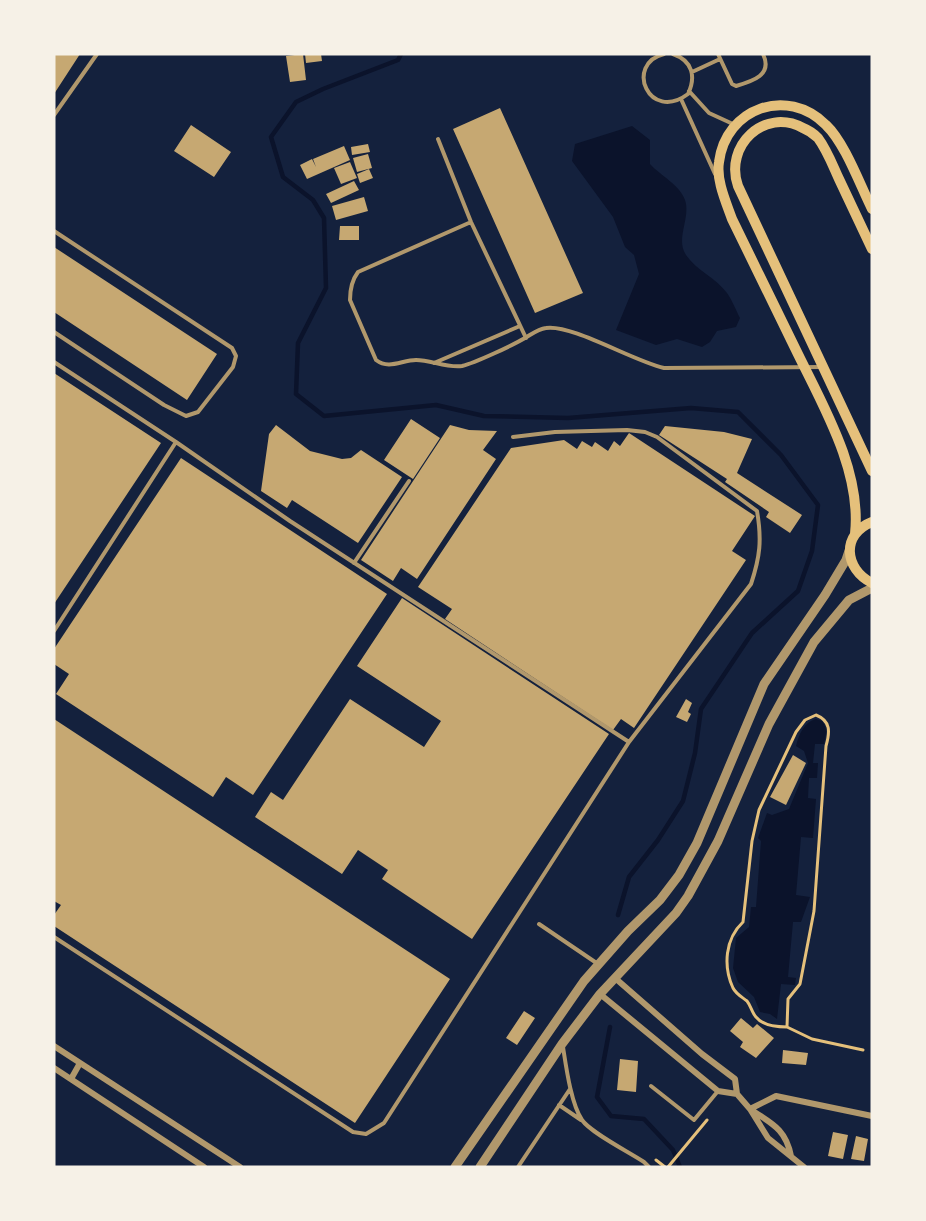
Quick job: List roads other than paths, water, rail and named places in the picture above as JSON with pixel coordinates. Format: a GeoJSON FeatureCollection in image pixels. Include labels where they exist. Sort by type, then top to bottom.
{"type":"FeatureCollection","features":[{"type":"Feature","properties":{"kind":"main road"},"geometry":{"type":"LineString","coordinates":[[872,209],[831,131],[809,112],[794,106],[769,106],[755,111],[736,124],[724,144],[718,163],[732,219],[846,459],[857,518],[850,557],[857,573],[872,582]]}},
{"type":"Feature","properties":{"kind":"main road"},"geometry":{"type":"LineString","coordinates":[[872,249],[817,137],[796,124],[783,121],[771,123],[748,136],[735,156],[734,176],[872,471]]}},
{"type":"Feature","properties":{"kind":"main road"},"geometry":{"type":"LineString","coordinates":[[855,534],[860,528],[872,522]]}},
{"type":"Feature","properties":{"kind":"street"},"geometry":{"type":"LineString","coordinates":[[455,1167],[585,981],[628,931],[660,900],[679,875],[697,843],[764,684],[830,586],[846,560],[850,548]]}},
{"type":"Feature","properties":{"kind":"street"},"geometry":{"type":"LineString","coordinates":[[480,1167],[562,1044],[600,994],[676,913],[688,896],[718,841],[769,724],[814,642],[849,600],[872,588]]}},
{"type":"Feature","properties":{"kind":"street"},"geometry":{"type":"LineString","coordinates":[[599,964],[702,1054],[735,1079],[737,1094],[750,1109],[768,1138],[804,1167]]}},
{"type":"Feature","properties":{"kind":"street"},"geometry":{"type":"LineString","coordinates":[[585,981],[718,1091],[737,1094]]}},
{"type":"Feature","properties":{"kind":"street"},"geometry":{"type":"LineString","coordinates":[[54,1046],[240,1167]]}},
{"type":"Feature","properties":{"kind":"street"},"geometry":{"type":"LineString","coordinates":[[71,1079],[80,1063]]}},
{"type":"Feature","properties":{"kind":"street"},"geometry":{"type":"LineString","coordinates":[[54,1068],[204,1167]]}},
{"type":"Feature","properties":{"kind":"street"},"geometry":{"type":"LineString","coordinates":[[750,1109],[776,1096],[872,1114]]}},
{"type":"Feature","properties":{"kind":"street"},"geometry":{"type":"LineString","coordinates":[[750,1109],[779,1128],[789,1142],[791,1156]]}},
{"type":"Feature","properties":{"kind":"lane"},"geometry":{"type":"LineString","coordinates":[[54,115],[97,54]]}},
{"type":"Feature","properties":{"kind":"lane"},"geometry":{"type":"LineString","coordinates":[[664,54],[652,59],[645,70],[644,84],[647,91],[657,100],[671,103],[681,99],[692,86],[692,72],[685,60],[673,54]]}},
{"type":"Feature","properties":{"kind":"lane"},"geometry":{"type":"LineString","coordinates":[[718,54],[735,86],[762,75],[767,69],[763,54]]}},
{"type":"Feature","properties":{"kind":"lane"},"geometry":{"type":"LineString","coordinates":[[692,72],[720,59]]}},
{"type":"Feature","properties":{"kind":"lane"},"geometry":{"type":"LineString","coordinates":[[689,91],[709,114],[736,124]]}},
{"type":"Feature","properties":{"kind":"lane"},"geometry":{"type":"LineString","coordinates":[[681,99],[724,191]]}},
{"type":"Feature","properties":{"kind":"lane"},"geometry":{"type":"LineString","coordinates":[[438,139],[471,222],[526,338]]}},
{"type":"Feature","properties":{"kind":"lane"},"geometry":{"type":"LineString","coordinates":[[471,222],[358,272],[350,289],[350,300],[376,360],[383,364],[414,360],[464,365],[526,338],[543,328],[562,329],[648,364],[664,368],[822,367]]}},
{"type":"Feature","properties":{"kind":"lane"},"geometry":{"type":"LineString","coordinates":[[54,231],[232,348],[236,356],[233,367],[198,412],[186,416],[164,405],[54,332]]}},
{"type":"Feature","properties":{"kind":"lane"},"geometry":{"type":"LineString","coordinates":[[433,363],[520,326]]}},
{"type":"Feature","properties":{"kind":"lane"},"geometry":{"type":"LineString","coordinates":[[54,362],[354,563],[629,742]]}},
{"type":"Feature","properties":{"kind":"lane"},"geometry":{"type":"LineString","coordinates":[[54,937],[353,1132],[366,1134],[384,1124],[629,742],[751,584],[759,562],[757,512],[657,437],[645,432],[611,430],[555,432],[513,437]]}},
{"type":"Feature","properties":{"kind":"lane"},"geometry":{"type":"LineString","coordinates":[[54,632],[176,442]]}},
{"type":"Feature","properties":{"kind":"lane"},"geometry":{"type":"LineString","coordinates":[[354,563],[409,481]]}},
{"type":"Feature","properties":{"kind":"lane"},"geometry":{"type":"LineString","coordinates":[[539,924],[599,964]]}},
{"type":"Feature","properties":{"kind":"lane"},"geometry":{"type":"LineString","coordinates":[[562,1044],[570,1089],[582,1120]]}},
{"type":"Feature","properties":{"kind":"lane"},"geometry":{"type":"LineString","coordinates":[[651,1086],[694,1120],[718,1091]]}},
{"type":"Feature","properties":{"kind":"lane"},"geometry":{"type":"LineString","coordinates":[[518,1167],[570,1089]]}},
{"type":"Feature","properties":{"kind":"lane"},"geometry":{"type":"LineString","coordinates":[[559,1105],[649,1167]]}},
{"type":"Feature","properties":{"kind":"water"},"geometry":{"type":"Polygon","coordinates":[[[632,126],[650,140],[650,164],[675,185],[683,195],[686,214],[682,242],[686,255],[727,293],[740,318],[736,327],[717,331],[710,342],[702,347],[677,339],[656,345],[616,330],[639,274],[634,255],[625,247],[613,217],[572,161],[575,144],[632,126]]]}},
{"type":"Feature","properties":{"kind":"water"},"geometry":{"type":"Polygon","coordinates":[[[816,719],[824,724],[826,734],[824,744],[815,744],[813,763],[818,763],[817,778],[809,778],[808,798],[816,799],[813,838],[801,837],[796,895],[810,897],[801,922],[793,922],[788,977],[796,978],[795,985],[781,984],[777,1019],[770,1014],[760,1012],[754,997],[738,982],[733,968],[736,938],[749,927],[751,907],[756,907],[761,841],[758,838],[767,813],[772,815],[789,809],[808,763],[804,751],[796,746],[797,742],[805,726],[816,719]]]}},
{"type":"Feature","properties":{"kind":"waterway"},"geometry":{"type":"LineString","coordinates":[[401,54],[398,60],[296,102],[271,137],[283,177],[313,200],[324,218],[326,288],[298,343],[296,394],[324,416],[436,405],[484,416],[568,418],[691,408],[738,412],[781,455],[818,505],[812,551],[798,591],[752,633],[701,709],[695,753],[683,801],[658,840],[629,877],[618,915]]}},
{"type":"Feature","properties":{"kind":"waterway"},"geometry":{"type":"LineString","coordinates":[[610,1027],[597,1097],[611,1116],[644,1119],[673,1150],[680,1167]]}}]}
